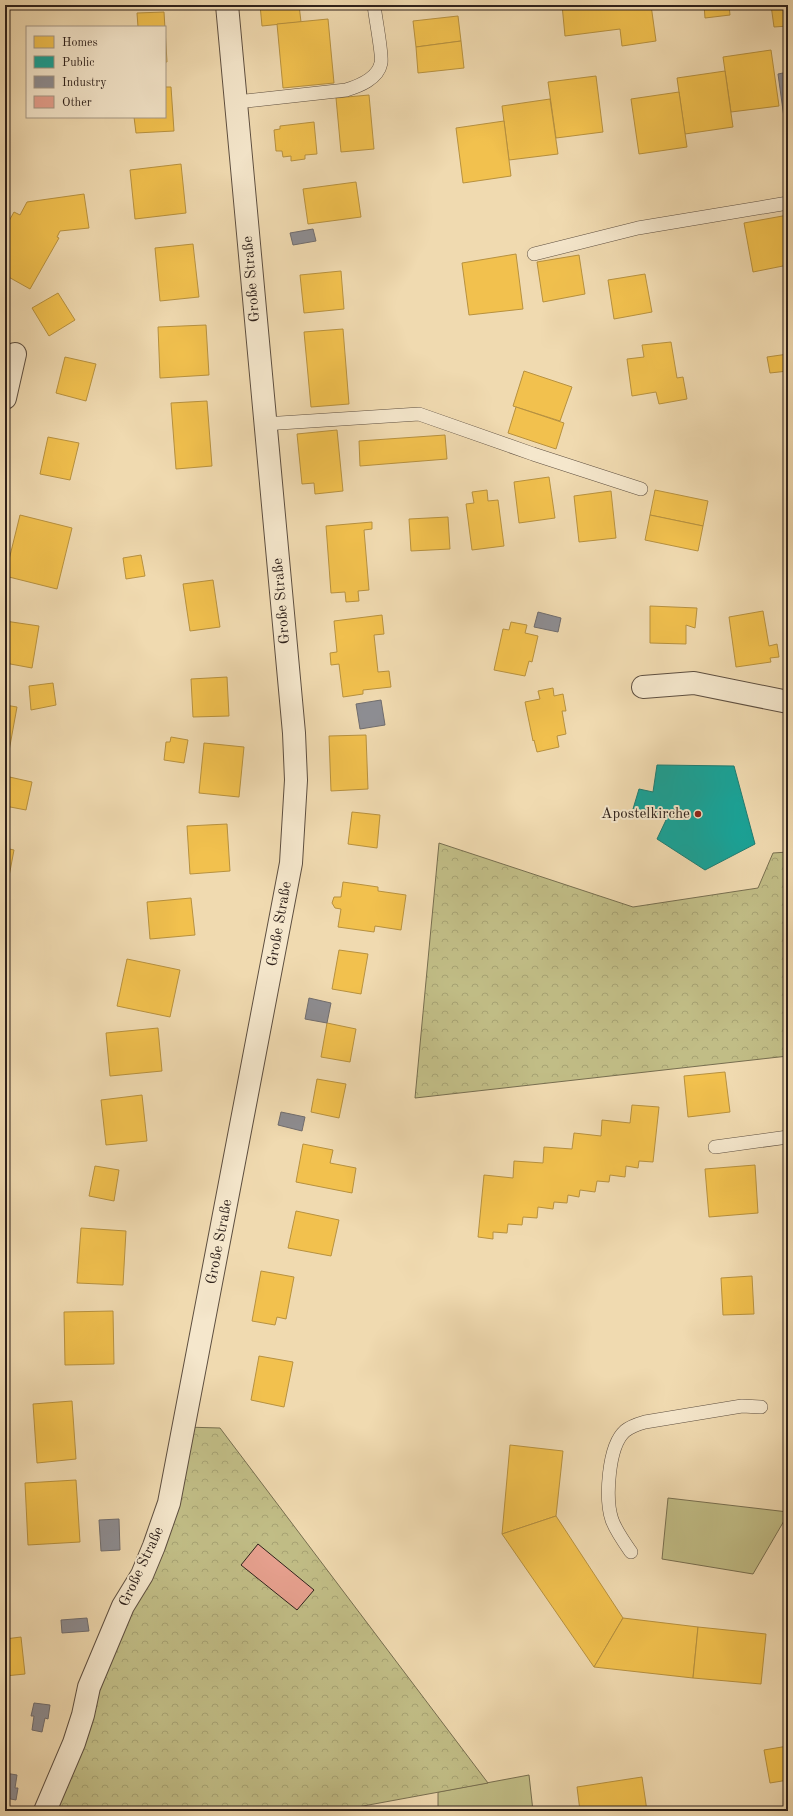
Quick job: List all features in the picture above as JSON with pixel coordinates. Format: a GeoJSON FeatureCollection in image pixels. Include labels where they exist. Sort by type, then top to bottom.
{"type":"FeatureCollection","features":[{"type":"Feature","properties":{"kind":"street","name":"Große Straße"},"geometry":{"type":"LineString","coordinates":[[45,1811],[76,1736],[83,1716],[89,1687],[123,1606],[142,1574],[169,1503],[290,870],[294,834],[296,780],[295,749],[264,424],[237,102],[227,5]]}},
{"type":"Feature","properties":{"kind":"street"},"geometry":{"type":"LineString","coordinates":[[5,398],[15,354]]}},
{"type":"Feature","properties":{"kind":"street"},"geometry":{"type":"LineString","coordinates":[[643,687],[694,682],[788,702]]}},
{"type":"Feature","properties":{"kind":"lane"},"geometry":{"type":"LineString","coordinates":[[237,102],[346,90],[358,87],[368,80],[377,72],[382,63],[374,5]]}},
{"type":"Feature","properties":{"kind":"lane"},"geometry":{"type":"LineString","coordinates":[[534,254],[638,228],[788,203]]}},
{"type":"Feature","properties":{"kind":"lane"},"geometry":{"type":"LineString","coordinates":[[264,424],[419,414],[533,454],[641,489]]}},
{"type":"Feature","properties":{"kind":"lane"},"geometry":{"type":"LineString","coordinates":[[715,1147],[788,1137]]}},
{"type":"Feature","properties":{"kind":"lane"},"geometry":{"type":"LineString","coordinates":[[631,1552],[612,1521],[608,1498],[614,1453],[617,1442],[625,1431],[635,1425],[645,1422],[742,1406],[761,1407]]}},
{"type":"Feature","properties":{"kind":"green space"},"geometry":{"type":"Polygon","coordinates":[[[439,843],[633,907],[758,888],[773,853],[788,852],[788,1056],[415,1098],[439,843]]]}},
{"type":"Feature","properties":{"kind":"green space"},"geometry":{"type":"Polygon","coordinates":[[[184,1427],[220,1428],[488,1783],[336,1811],[45,1811],[123,1606],[184,1427]]]}},
{"type":"Feature","properties":{"kind":"green space"},"geometry":{"type":"Polygon","coordinates":[[[668,1498],[788,1512],[788,1514],[753,1574],[662,1559],[668,1498]]]}},
{"type":"Feature","properties":{"kind":"green space"},"geometry":{"type":"Polygon","coordinates":[[[529,1775],[533,1811],[438,1811],[438,1792],[529,1775]]]}},
{"type":"Feature","properties":{"kind":"building: Homes"},"geometry":{"type":"Polygon","coordinates":[[[260,5],[299,5],[301,22],[262,26],[260,5]]]}},
{"type":"Feature","properties":{"kind":"building: Homes"},"geometry":{"type":"Polygon","coordinates":[[[562,5],[651,5],[656,41],[622,46],[620,29],[565,36],[562,5]]]}},
{"type":"Feature","properties":{"kind":"building: Homes"},"geometry":{"type":"Polygon","coordinates":[[[704,5],[729,5],[730,15],[705,18],[704,5]]]}},
{"type":"Feature","properties":{"kind":"building: Homes"},"geometry":{"type":"Polygon","coordinates":[[[771,5],[788,5],[788,26],[774,27],[771,5]]]}},
{"type":"Feature","properties":{"kind":"building: Homes"},"geometry":{"type":"Polygon","coordinates":[[[164,12],[165,26],[138,26],[137,13],[164,12]]]}},
{"type":"Feature","properties":{"kind":"building: Homes"},"geometry":{"type":"Polygon","coordinates":[[[458,16],[461,41],[416,47],[413,21],[458,16]]]}},
{"type":"Feature","properties":{"kind":"building: Homes"},"geometry":{"type":"Polygon","coordinates":[[[328,19],[334,83],[283,88],[277,24],[328,19]]]}},
{"type":"Feature","properties":{"kind":"building: Homes"},"geometry":{"type":"Polygon","coordinates":[[[461,41],[464,68],[418,73],[416,47],[461,41]]]}},
{"type":"Feature","properties":{"kind":"building: Homes"},"geometry":{"type":"Polygon","coordinates":[[[771,50],[779,106],[731,112],[723,57],[771,50]]]}},
{"type":"Feature","properties":{"kind":"building: Homes"},"geometry":{"type":"Polygon","coordinates":[[[725,71],[733,127],[685,134],[677,78],[725,71]]]}},
{"type":"Feature","properties":{"kind":"building: Homes"},"geometry":{"type":"Polygon","coordinates":[[[596,76],[603,132],[556,138],[548,82],[596,76]]]}},
{"type":"Feature","properties":{"kind":"building: Homes"},"geometry":{"type":"Polygon","coordinates":[[[166,87],[171,87],[174,131],[136,133],[134,118],[166,118],[166,87]]]}},
{"type":"Feature","properties":{"kind":"building: Homes"},"geometry":{"type":"Polygon","coordinates":[[[679,92],[687,147],[639,154],[631,99],[679,92]]]}},
{"type":"Feature","properties":{"kind":"building: Homes"},"geometry":{"type":"Polygon","coordinates":[[[369,95],[374,149],[341,152],[336,98],[369,95]]]}},
{"type":"Feature","properties":{"kind":"building: Homes"},"geometry":{"type":"Polygon","coordinates":[[[550,99],[558,154],[509,160],[502,106],[550,99]]]}},
{"type":"Feature","properties":{"kind":"building: Homes"},"geometry":{"type":"Polygon","coordinates":[[[504,121],[511,176],[463,183],[456,128],[504,121]]]}},
{"type":"Feature","properties":{"kind":"building: Homes"},"geometry":{"type":"Polygon","coordinates":[[[314,122],[317,154],[305,155],[305,159],[291,161],[291,156],[283,157],[282,151],[276,151],[274,130],[280,129],[280,126],[314,122]]]}},
{"type":"Feature","properties":{"kind":"building: Homes"},"geometry":{"type":"Polygon","coordinates":[[[181,164],[186,213],[135,219],[130,170],[181,164]]]}},
{"type":"Feature","properties":{"kind":"building: Homes"},"geometry":{"type":"Polygon","coordinates":[[[356,182],[361,217],[308,224],[303,189],[356,182]]]}},
{"type":"Feature","properties":{"kind":"building: Homes"},"geometry":{"type":"Polygon","coordinates":[[[84,194],[89,228],[60,231],[57,237],[59,238],[30,289],[5,275],[5,228],[14,212],[20,215],[27,202],[84,194]]]}},
{"type":"Feature","properties":{"kind":"building: Homes"},"geometry":{"type":"Polygon","coordinates":[[[788,215],[788,265],[753,272],[744,223],[788,215]]]}},
{"type":"Feature","properties":{"kind":"building: Homes"},"geometry":{"type":"Polygon","coordinates":[[[193,244],[199,297],[160,301],[155,248],[193,244]]]}},
{"type":"Feature","properties":{"kind":"building: Homes"},"geometry":{"type":"Polygon","coordinates":[[[516,254],[523,309],[469,315],[462,263],[516,254]]]}},
{"type":"Feature","properties":{"kind":"building: Homes"},"geometry":{"type":"Polygon","coordinates":[[[579,255],[585,294],[543,302],[537,262],[579,255]]]}},
{"type":"Feature","properties":{"kind":"building: Homes"},"geometry":{"type":"Polygon","coordinates":[[[341,271],[344,309],[304,313],[300,275],[341,271]]]}},
{"type":"Feature","properties":{"kind":"building: Homes"},"geometry":{"type":"Polygon","coordinates":[[[645,274],[652,312],[614,319],[608,280],[645,274]]]}},
{"type":"Feature","properties":{"kind":"building: Homes"},"geometry":{"type":"Polygon","coordinates":[[[58,293],[75,320],[49,336],[32,308],[58,293]]]}},
{"type":"Feature","properties":{"kind":"building: Homes"},"geometry":{"type":"Polygon","coordinates":[[[206,325],[209,375],[160,378],[158,327],[206,325]]]}},
{"type":"Feature","properties":{"kind":"building: Homes"},"geometry":{"type":"Polygon","coordinates":[[[343,329],[349,404],[311,407],[304,332],[343,329]]]}},
{"type":"Feature","properties":{"kind":"building: Homes"},"geometry":{"type":"Polygon","coordinates":[[[671,342],[677,378],[683,377],[687,399],[659,404],[656,392],[632,396],[627,359],[644,357],[642,345],[671,342]]]}},
{"type":"Feature","properties":{"kind":"building: Homes"},"geometry":{"type":"Polygon","coordinates":[[[788,354],[788,371],[770,373],[767,357],[788,354]]]}},
{"type":"Feature","properties":{"kind":"building: Homes"},"geometry":{"type":"Polygon","coordinates":[[[65,357],[96,364],[86,401],[56,393],[65,357]]]}},
{"type":"Feature","properties":{"kind":"building: Homes"},"geometry":{"type":"Polygon","coordinates":[[[524,371],[572,387],[560,421],[513,406],[524,371]]]}},
{"type":"Feature","properties":{"kind":"building: Homes"},"geometry":{"type":"Polygon","coordinates":[[[207,401],[212,466],[176,469],[171,403],[207,401]]]}},
{"type":"Feature","properties":{"kind":"building: Homes"},"geometry":{"type":"Polygon","coordinates":[[[516,407],[564,423],[556,449],[508,433],[516,407]]]}},
{"type":"Feature","properties":{"kind":"building: Homes"},"geometry":{"type":"Polygon","coordinates":[[[337,430],[343,491],[315,494],[314,483],[302,484],[297,434],[337,430]]]}},
{"type":"Feature","properties":{"kind":"building: Homes"},"geometry":{"type":"Polygon","coordinates":[[[445,435],[447,459],[360,466],[359,441],[445,435]]]}},
{"type":"Feature","properties":{"kind":"building: Homes"},"geometry":{"type":"Polygon","coordinates":[[[48,437],[79,443],[70,480],[40,474],[48,437]]]}},
{"type":"Feature","properties":{"kind":"building: Homes"},"geometry":{"type":"Polygon","coordinates":[[[549,477],[555,518],[519,523],[514,482],[549,477]]]}},
{"type":"Feature","properties":{"kind":"building: Homes"},"geometry":{"type":"Polygon","coordinates":[[[487,490],[488,501],[498,500],[504,546],[472,550],[466,504],[474,503],[472,492],[487,490]]]}},
{"type":"Feature","properties":{"kind":"building: Homes"},"geometry":{"type":"Polygon","coordinates":[[[655,490],[708,501],[703,526],[650,515],[655,490]]]}},
{"type":"Feature","properties":{"kind":"building: Homes"},"geometry":{"type":"Polygon","coordinates":[[[611,491],[616,538],[579,542],[574,496],[611,491]]]}},
{"type":"Feature","properties":{"kind":"building: Homes"},"geometry":{"type":"Polygon","coordinates":[[[20,515],[72,528],[57,589],[5,576],[20,515]]]}},
{"type":"Feature","properties":{"kind":"building: Homes"},"geometry":{"type":"Polygon","coordinates":[[[650,515],[703,526],[698,551],[645,540],[650,515]]]}},
{"type":"Feature","properties":{"kind":"building: Homes"},"geometry":{"type":"Polygon","coordinates":[[[448,517],[450,549],[411,551],[409,519],[448,517]]]}},
{"type":"Feature","properties":{"kind":"building: Homes"},"geometry":{"type":"Polygon","coordinates":[[[372,522],[372,529],[364,530],[369,590],[358,591],[359,601],[346,602],[345,592],[331,593],[326,526],[372,522]]]}},
{"type":"Feature","properties":{"kind":"building: Homes"},"geometry":{"type":"Polygon","coordinates":[[[141,555],[145,576],[126,579],[123,558],[141,555]]]}},
{"type":"Feature","properties":{"kind":"building: Homes"},"geometry":{"type":"Polygon","coordinates":[[[213,580],[220,627],[190,631],[183,584],[213,580]]]}},
{"type":"Feature","properties":{"kind":"building: Homes"},"geometry":{"type":"Polygon","coordinates":[[[650,606],[697,608],[695,628],[686,625],[686,644],[650,643],[650,606]]]}},
{"type":"Feature","properties":{"kind":"building: Homes"},"geometry":{"type":"Polygon","coordinates":[[[763,611],[769,646],[777,644],[779,657],[770,658],[771,662],[736,667],[729,617],[763,611]]]}},
{"type":"Feature","properties":{"kind":"building: Homes"},"geometry":{"type":"Polygon","coordinates":[[[382,615],[384,634],[374,635],[378,672],[389,671],[391,687],[363,690],[363,694],[343,697],[339,664],[331,665],[330,653],[337,652],[334,621],[382,615]]]}},
{"type":"Feature","properties":{"kind":"building: Homes"},"geometry":{"type":"Polygon","coordinates":[[[5,621],[39,626],[32,668],[5,663],[5,621]]]}},
{"type":"Feature","properties":{"kind":"building: Homes"},"geometry":{"type":"Polygon","coordinates":[[[511,622],[527,625],[525,633],[538,636],[532,662],[529,661],[525,676],[494,670],[503,629],[509,630],[511,622]]]}},
{"type":"Feature","properties":{"kind":"building: Homes"},"geometry":{"type":"Polygon","coordinates":[[[227,677],[229,716],[193,717],[191,679],[227,677]]]}},
{"type":"Feature","properties":{"kind":"building: Homes"},"geometry":{"type":"Polygon","coordinates":[[[53,683],[56,705],[31,710],[29,686],[53,683]]]}},
{"type":"Feature","properties":{"kind":"building: Homes"},"geometry":{"type":"Polygon","coordinates":[[[553,688],[554,696],[563,694],[566,711],[562,711],[566,734],[557,736],[559,747],[537,752],[534,740],[533,741],[525,702],[540,699],[538,691],[553,688]]]}},
{"type":"Feature","properties":{"kind":"building: Homes"},"geometry":{"type":"Polygon","coordinates":[[[5,705],[17,707],[9,751],[5,750],[5,705]]]}},
{"type":"Feature","properties":{"kind":"building: Homes"},"geometry":{"type":"Polygon","coordinates":[[[366,735],[368,789],[331,791],[329,736],[366,735]]]}},
{"type":"Feature","properties":{"kind":"building: Homes"},"geometry":{"type":"Polygon","coordinates":[[[171,737],[188,740],[184,763],[164,760],[166,742],[170,742],[171,737]]]}},
{"type":"Feature","properties":{"kind":"building: Homes"},"geometry":{"type":"Polygon","coordinates":[[[204,743],[244,747],[239,797],[199,793],[204,743]]]}},
{"type":"Feature","properties":{"kind":"building: Homes"},"geometry":{"type":"Polygon","coordinates":[[[5,776],[32,782],[26,810],[5,806],[5,776]]]}},
{"type":"Feature","properties":{"kind":"building: Homes"},"geometry":{"type":"Polygon","coordinates":[[[352,812],[380,815],[377,848],[348,844],[352,812]]]}},
{"type":"Feature","properties":{"kind":"building: Homes"},"geometry":{"type":"Polygon","coordinates":[[[227,824],[230,871],[190,874],[187,826],[227,824]]]}},
{"type":"Feature","properties":{"kind":"building: Homes"},"geometry":{"type":"Polygon","coordinates":[[[5,848],[14,850],[7,887],[5,887],[5,848]]]}},
{"type":"Feature","properties":{"kind":"building: Homes"},"geometry":{"type":"Polygon","coordinates":[[[343,882],[378,887],[378,891],[406,895],[401,930],[375,926],[374,932],[338,927],[341,909],[335,908],[332,903],[334,897],[341,897],[343,882]]]}},
{"type":"Feature","properties":{"kind":"building: Homes"},"geometry":{"type":"Polygon","coordinates":[[[191,898],[195,935],[150,939],[147,902],[191,898]]]}},
{"type":"Feature","properties":{"kind":"building: Homes"},"geometry":{"type":"Polygon","coordinates":[[[339,950],[368,954],[361,994],[332,989],[339,950]]]}},
{"type":"Feature","properties":{"kind":"building: Homes"},"geometry":{"type":"Polygon","coordinates":[[[127,959],[180,970],[170,1017],[117,1006],[127,959]]]}},
{"type":"Feature","properties":{"kind":"building: Homes"},"geometry":{"type":"Polygon","coordinates":[[[327,1023],[356,1029],[350,1062],[321,1057],[327,1023]]]}},
{"type":"Feature","properties":{"kind":"building: Homes"},"geometry":{"type":"Polygon","coordinates":[[[158,1028],[162,1071],[110,1076],[106,1033],[158,1028]]]}},
{"type":"Feature","properties":{"kind":"building: Homes"},"geometry":{"type":"Polygon","coordinates":[[[725,1072],[730,1112],[688,1117],[684,1076],[725,1072]]]}},
{"type":"Feature","properties":{"kind":"building: Homes"},"geometry":{"type":"Polygon","coordinates":[[[317,1079],[346,1084],[339,1118],[311,1112],[317,1079]]]}},
{"type":"Feature","properties":{"kind":"building: Homes"},"geometry":{"type":"Polygon","coordinates":[[[142,1095],[147,1141],[106,1145],[101,1100],[142,1095]]]}},
{"type":"Feature","properties":{"kind":"building: Homes"},"geometry":{"type":"Polygon","coordinates":[[[632,1105],[659,1107],[653,1162],[639,1161],[638,1168],[626,1166],[625,1177],[610,1175],[609,1182],[597,1181],[595,1192],[580,1190],[579,1197],[568,1195],[567,1203],[554,1202],[553,1209],[538,1207],[537,1218],[523,1217],[522,1225],[508,1224],[507,1233],[493,1232],[493,1239],[478,1237],[484,1175],[513,1178],[514,1161],[543,1163],[544,1147],[572,1149],[574,1133],[601,1136],[602,1120],[630,1123],[632,1105]]]}},
{"type":"Feature","properties":{"kind":"building: Homes"},"geometry":{"type":"Polygon","coordinates":[[[303,1144],[333,1150],[330,1163],[356,1168],[352,1193],[296,1182],[303,1144]]]}},
{"type":"Feature","properties":{"kind":"building: Homes"},"geometry":{"type":"Polygon","coordinates":[[[755,1165],[758,1213],[709,1217],[705,1169],[755,1165]]]}},
{"type":"Feature","properties":{"kind":"building: Homes"},"geometry":{"type":"Polygon","coordinates":[[[95,1166],[119,1170],[114,1201],[89,1196],[95,1166]]]}},
{"type":"Feature","properties":{"kind":"building: Homes"},"geometry":{"type":"Polygon","coordinates":[[[296,1211],[339,1220],[331,1256],[288,1248],[296,1211]]]}},
{"type":"Feature","properties":{"kind":"building: Homes"},"geometry":{"type":"Polygon","coordinates":[[[81,1228],[126,1231],[123,1285],[77,1283],[81,1228]]]}},
{"type":"Feature","properties":{"kind":"building: Homes"},"geometry":{"type":"Polygon","coordinates":[[[261,1271],[294,1277],[286,1319],[277,1317],[275,1325],[252,1321],[261,1271]]]}},
{"type":"Feature","properties":{"kind":"building: Homes"},"geometry":{"type":"Polygon","coordinates":[[[752,1276],[754,1314],[723,1315],[721,1278],[752,1276]]]}},
{"type":"Feature","properties":{"kind":"building: Homes"},"geometry":{"type":"Polygon","coordinates":[[[113,1311],[114,1364],[65,1365],[64,1312],[113,1311]]]}},
{"type":"Feature","properties":{"kind":"building: Homes"},"geometry":{"type":"Polygon","coordinates":[[[259,1356],[293,1362],[284,1407],[251,1400],[259,1356]]]}},
{"type":"Feature","properties":{"kind":"building: Homes"},"geometry":{"type":"Polygon","coordinates":[[[72,1401],[76,1459],[37,1463],[33,1404],[72,1401]]]}},
{"type":"Feature","properties":{"kind":"building: Homes"},"geometry":{"type":"Polygon","coordinates":[[[510,1445],[563,1451],[556,1516],[502,1534],[510,1445]]]}},
{"type":"Feature","properties":{"kind":"building: Homes"},"geometry":{"type":"Polygon","coordinates":[[[76,1480],[80,1542],[28,1545],[25,1483],[76,1480]]]}},
{"type":"Feature","properties":{"kind":"building: Homes"},"geometry":{"type":"Polygon","coordinates":[[[556,1516],[623,1618],[594,1667],[502,1534],[556,1516]]]}},
{"type":"Feature","properties":{"kind":"building: Homes"},"geometry":{"type":"Polygon","coordinates":[[[623,1618],[698,1627],[693,1678],[594,1667],[623,1618]]]}},
{"type":"Feature","properties":{"kind":"building: Homes"},"geometry":{"type":"Polygon","coordinates":[[[698,1627],[766,1634],[761,1684],[693,1678],[698,1627]]]}},
{"type":"Feature","properties":{"kind":"building: Homes"},"geometry":{"type":"Polygon","coordinates":[[[21,1637],[25,1674],[5,1676],[5,1639],[21,1637]]]}},
{"type":"Feature","properties":{"kind":"building: Homes"},"geometry":{"type":"Polygon","coordinates":[[[788,1746],[788,1780],[770,1783],[764,1750],[788,1746]]]}},
{"type":"Feature","properties":{"kind":"building: Homes"},"geometry":{"type":"Polygon","coordinates":[[[642,1777],[647,1811],[580,1811],[577,1787],[642,1777]]]}},
{"type":"Feature","properties":{"kind":"building: Public","name":"Apostelkirche"},"geometry":{"type":"Polygon","coordinates":[[[657,765],[734,766],[755,844],[705,870],[657,839],[666,820],[633,809],[639,789],[653,792],[657,765]]]}},
{"type":"Feature","properties":{"kind":"building: Industry"},"geometry":{"type":"Polygon","coordinates":[[[788,72],[788,147],[778,74],[788,72]]]}},
{"type":"Feature","properties":{"kind":"building: Industry"},"geometry":{"type":"Polygon","coordinates":[[[313,229],[316,241],[293,245],[290,233],[313,229]]]}},
{"type":"Feature","properties":{"kind":"building: Industry"},"geometry":{"type":"Polygon","coordinates":[[[538,612],[561,618],[558,632],[534,627],[538,612]]]}},
{"type":"Feature","properties":{"kind":"building: Industry"},"geometry":{"type":"Polygon","coordinates":[[[381,700],[385,725],[360,729],[356,704],[381,700]]]}},
{"type":"Feature","properties":{"kind":"building: Industry"},"geometry":{"type":"Polygon","coordinates":[[[309,998],[331,1003],[327,1023],[305,1019],[309,998]]]}},
{"type":"Feature","properties":{"kind":"building: Industry"},"geometry":{"type":"Polygon","coordinates":[[[281,1112],[305,1117],[302,1131],[278,1125],[281,1112]]]}},
{"type":"Feature","properties":{"kind":"building: Industry"},"geometry":{"type":"Polygon","coordinates":[[[119,1519],[120,1550],[101,1551],[99,1520],[119,1519]]]}},
{"type":"Feature","properties":{"kind":"building: Industry"},"geometry":{"type":"Polygon","coordinates":[[[87,1618],[89,1631],[62,1633],[61,1620],[87,1618]]]}},
{"type":"Feature","properties":{"kind":"building: Industry"},"geometry":{"type":"Polygon","coordinates":[[[34,1703],[50,1705],[48,1719],[45,1718],[42,1732],[32,1730],[34,1716],[31,1716],[34,1703]]]}},
{"type":"Feature","properties":{"kind":"building: Industry"},"geometry":{"type":"Polygon","coordinates":[[[5,1773],[17,1775],[15,1788],[18,1788],[16,1800],[5,1798],[5,1773]]]}},
{"type":"Feature","properties":{"kind":"building: Other"},"geometry":{"type":"Polygon","coordinates":[[[258,1544],[314,1590],[297,1610],[241,1565],[258,1544]]]}},
{"type":"Feature","properties":{"kind":"place","name":"Apostelkirche"},"geometry":{"type":"Point","coordinates":[698,814]}}]}
